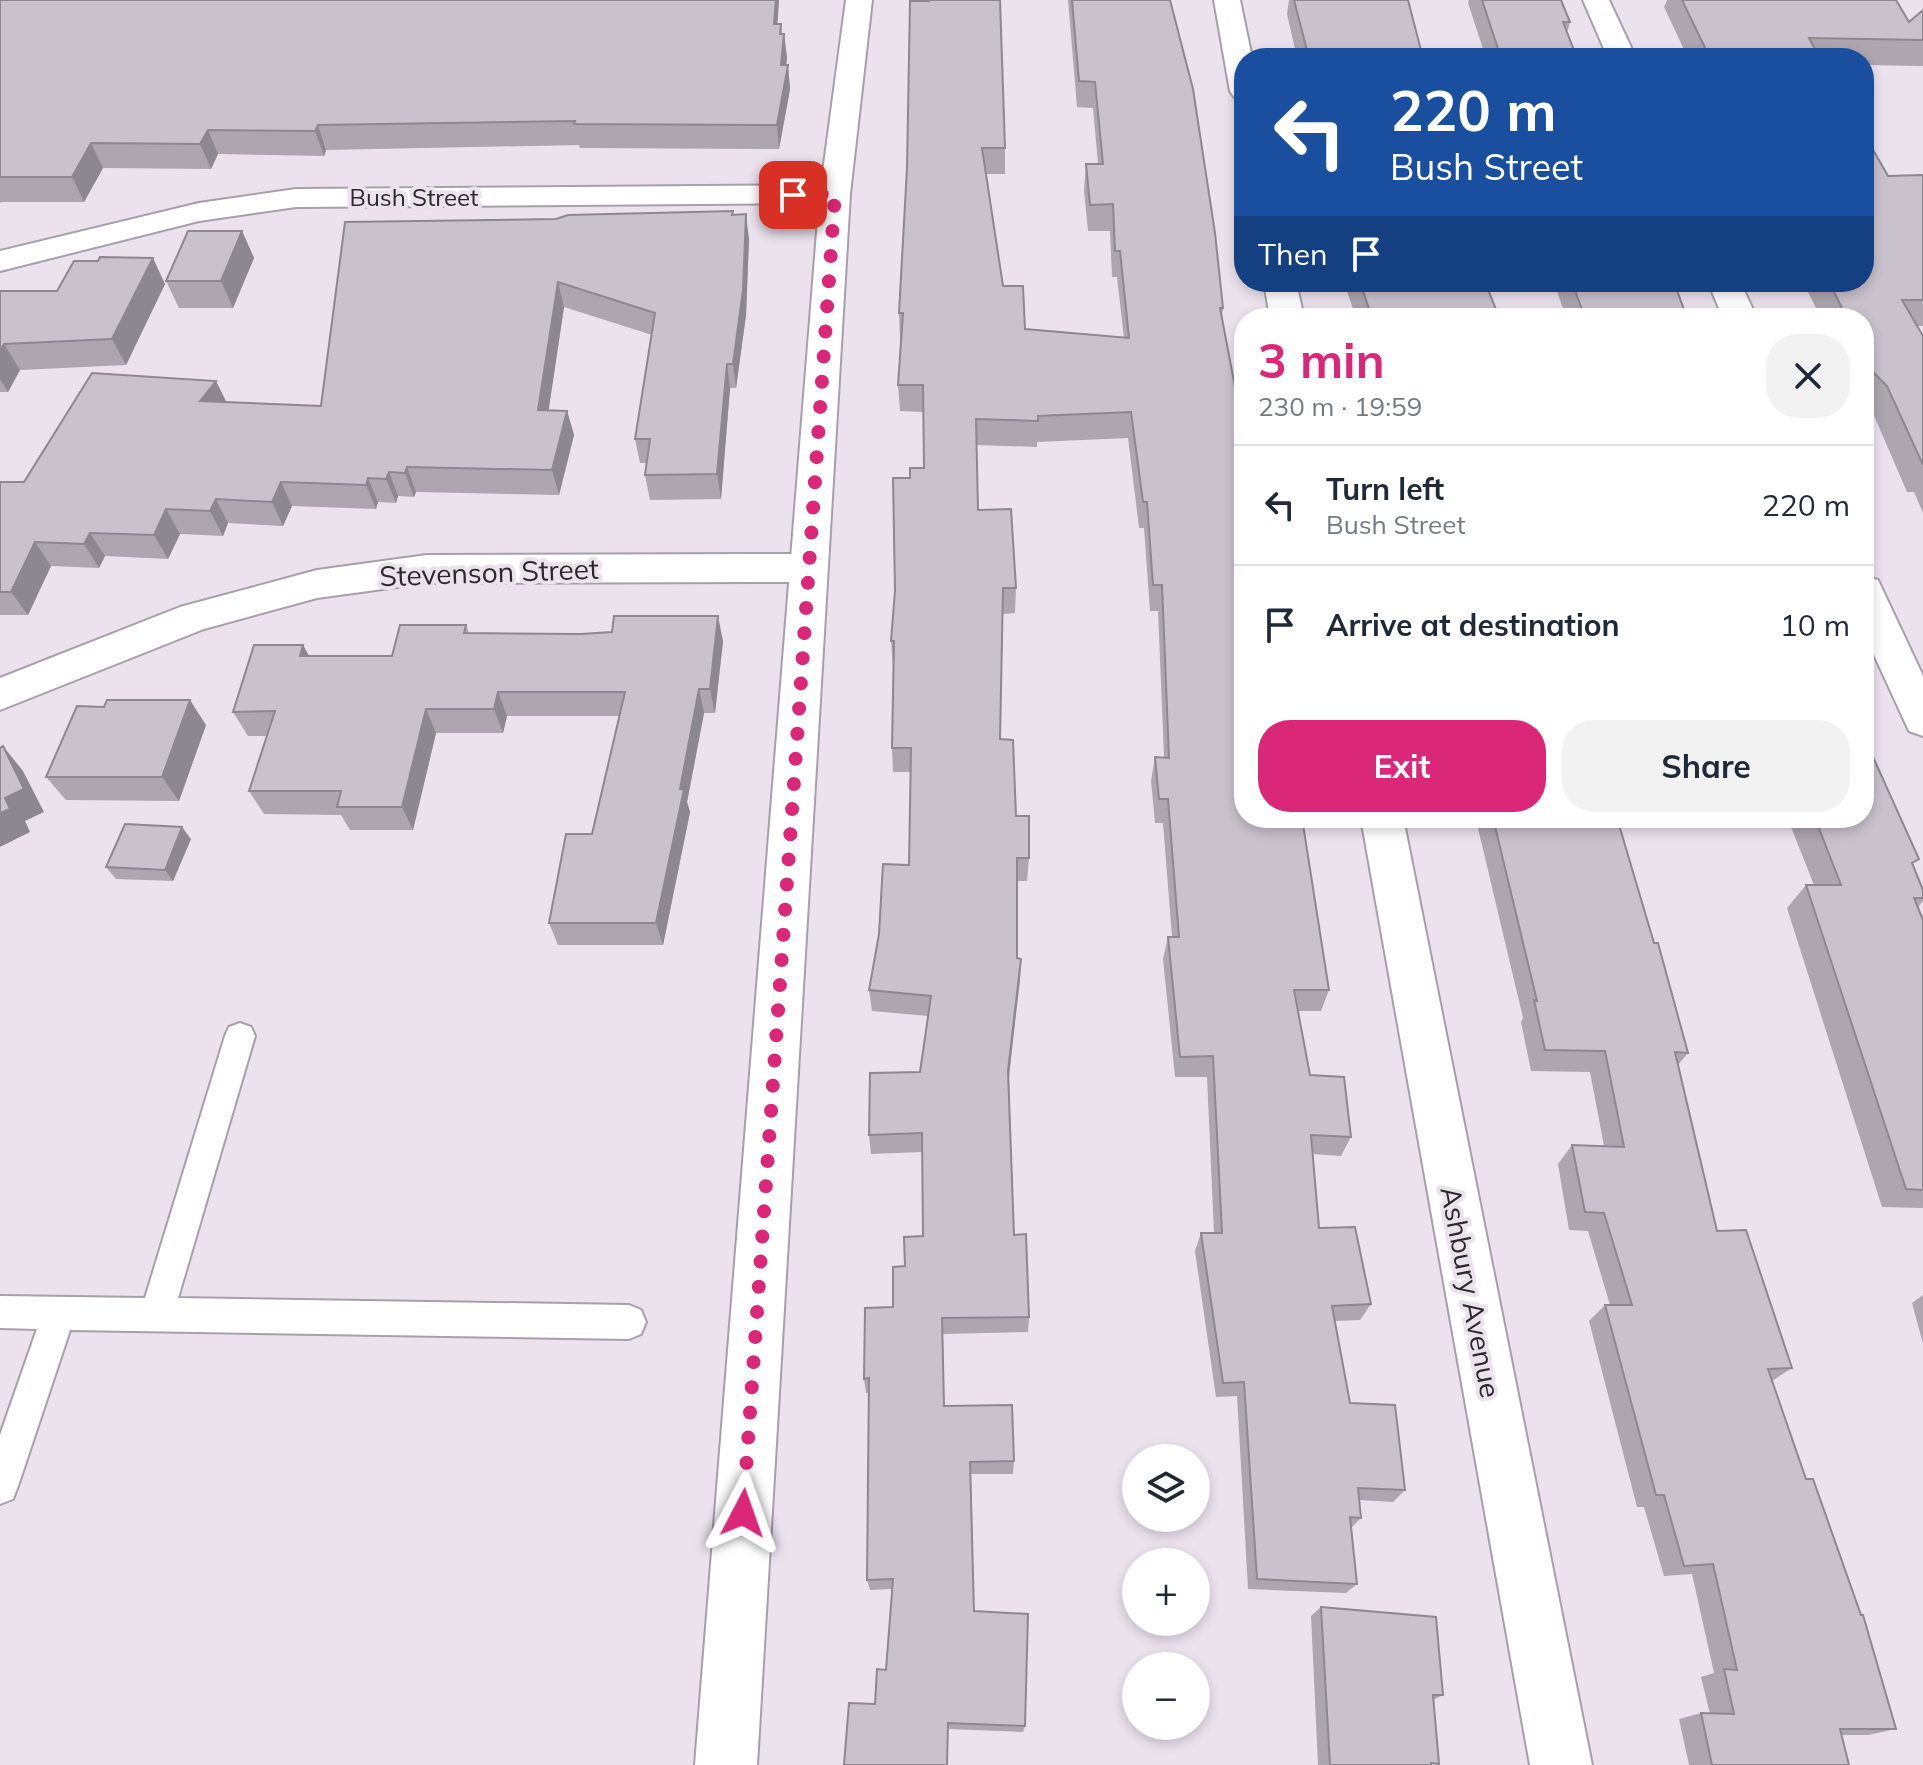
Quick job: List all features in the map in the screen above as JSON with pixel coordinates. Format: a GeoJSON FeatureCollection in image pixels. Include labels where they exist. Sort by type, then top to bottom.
{"type":"FeatureCollection","features":[{"type":"Feature","properties":{"kind":"street"},"geometry":{"type":"LineString","coordinates":[[726,1765],[835,194],[859,0]]}},
{"type":"Feature","properties":{"kind":"street"},"geometry":{"type":"LineString","coordinates":[[1227,0],[1236,48]]}},
{"type":"Feature","properties":{"kind":"street"},"geometry":{"type":"LineString","coordinates":[[1596,0],[1618,48]]}},
{"type":"Feature","properties":{"kind":"street","name":"Bush Street"},"geometry":{"type":"LineString","coordinates":[[0,261],[199,212],[296,198],[835,194]]}},
{"type":"Feature","properties":{"kind":"street","name":"Stevenson Street"},"geometry":{"type":"LineString","coordinates":[[0,695],[194,617],[317,584],[427,569],[807,568]]}},
{"type":"Feature","properties":{"kind":"street"},"geometry":{"type":"LineString","coordinates":[[1874,612],[1923,720]]}},
{"type":"Feature","properties":{"kind":"street","name":"Ashbury Avenue"},"geometry":{"type":"LineString","coordinates":[[1384,828],[1561,1765]]}},
{"type":"Feature","properties":{"kind":"lane"},"geometry":{"type":"LineString","coordinates":[[157,1314],[240,1036]]}},
{"type":"Feature","properties":{"kind":"lane"},"geometry":{"type":"LineString","coordinates":[[0,1312],[629,1322]]}},
{"type":"Feature","properties":{"kind":"lane"},"geometry":{"type":"LineString","coordinates":[[0,1486],[59,1313]]}},
{"type":"Feature","properties":{"kind":"building"},"geometry":{"type":"Polygon","coordinates":[[[0,0],[776,0],[774,24],[781,24],[780,34],[784,34],[781,65],[788,65],[777,125],[574,124],[575,121],[318,125],[315,131],[208,130],[200,144],[91,143],[72,177],[0,177],[0,0]]]}},
{"type":"Feature","properties":{"kind":"building"},"geometry":{"type":"Polygon","coordinates":[[[1000,0],[1005,148],[982,148],[1003,286],[1023,286],[1025,329],[1129,338],[1120,251],[1115,251],[1113,204],[1090,205],[1086,164],[1103,164],[1095,82],[1079,81],[1072,0],[1170,0],[1193,89],[1215,233],[1223,308],[1220,308],[1234,382],[1234,828],[1304,828],[1329,990],[1294,990],[1310,1075],[1344,1077],[1351,1137],[1311,1135],[1319,1228],[1355,1227],[1371,1304],[1332,1306],[1350,1403],[1395,1405],[1405,1490],[1358,1488],[1361,1518],[1350,1517],[1357,1584],[1257,1579],[1244,1382],[1223,1383],[1201,1233],[1222,1233],[1213,1056],[1180,1057],[1168,937],[1179,937],[1168,799],[1159,799],[1155,757],[1169,758],[1162,585],[1153,585],[1147,502],[1143,502],[1131,412],[1038,416],[1038,421],[976,419],[978,510],[1011,509],[1016,588],[1003,588],[1000,739],[1013,740],[1016,816],[1029,816],[1029,858],[1017,858],[1017,958],[1021,959],[1008,1071],[1014,1235],[1026,1234],[1029,1317],[942,1318],[944,1406],[1012,1405],[1014,1461],[970,1462],[974,1611],[1028,1614],[1025,1726],[948,1723],[947,1765],[844,1765],[849,1703],[875,1704],[877,1669],[886,1670],[893,1579],[867,1580],[869,1378],[864,1379],[865,1308],[893,1307],[893,1267],[905,1266],[904,1237],[923,1236],[922,1133],[869,1135],[870,1073],[920,1072],[931,996],[869,990],[879,934],[883,864],[909,865],[911,748],[892,748],[894,641],[891,641],[895,591],[893,478],[910,478],[910,468],[924,468],[923,385],[898,385],[903,313],[899,313],[907,168],[910,1],[1000,0]]]}},
{"type":"Feature","properties":{"kind":"building"},"geometry":{"type":"Polygon","coordinates":[[[1294,0],[1408,0],[1420,48],[1306,48],[1294,0]]]}},
{"type":"Feature","properties":{"kind":"building"},"geometry":{"type":"Polygon","coordinates":[[[1482,0],[1561,0],[1570,22],[1563,22],[1573,48],[1498,48],[1482,0]]]}},
{"type":"Feature","properties":{"kind":"building"},"geometry":{"type":"Polygon","coordinates":[[[1682,0],[1896,0],[1909,22],[1923,10],[1923,40],[1809,38],[1814,48],[1705,48],[1682,0]]]}},
{"type":"Feature","properties":{"kind":"building"},"geometry":{"type":"Polygon","coordinates":[[[1874,152],[1888,176],[1923,175],[1923,300],[1902,300],[1923,336],[1923,465],[1887,386],[1874,373],[1874,308],[1842,308],[1834,292],[1874,292],[1874,152]]]}},
{"type":"Feature","properties":{"kind":"building"},"geometry":{"type":"Polygon","coordinates":[[[733,211],[732,215],[746,214],[743,290],[733,364],[727,364],[717,474],[645,475],[650,439],[635,439],[655,313],[558,282],[538,410],[567,411],[552,470],[407,467],[405,473],[389,472],[386,479],[368,478],[366,485],[281,482],[272,502],[216,499],[210,511],[166,509],[154,535],[90,533],[84,544],[35,542],[11,592],[0,592],[0,482],[24,482],[92,373],[216,381],[200,401],[321,406],[345,222],[556,219],[568,215],[733,211]]]}},
{"type":"Feature","properties":{"kind":"building"},"geometry":{"type":"Polygon","coordinates":[[[188,231],[242,231],[221,281],[166,281],[188,231]]]}},
{"type":"Feature","properties":{"kind":"building"},"geometry":{"type":"Polygon","coordinates":[[[100,257],[153,258],[112,339],[4,344],[0,351],[0,291],[57,291],[74,261],[98,261],[100,257]]]}},
{"type":"Feature","properties":{"kind":"building"},"geometry":{"type":"Polygon","coordinates":[[[1363,292],[1489,292],[1495,308],[1369,308],[1363,292]]]}},
{"type":"Feature","properties":{"kind":"building"},"geometry":{"type":"Polygon","coordinates":[[[1576,292],[1678,292],[1683,308],[1581,308],[1576,292]]]}},
{"type":"Feature","properties":{"kind":"building"},"geometry":{"type":"Polygon","coordinates":[[[614,616],[718,616],[710,689],[699,689],[680,789],[684,789],[656,923],[549,923],[566,834],[592,834],[625,692],[498,692],[494,709],[426,709],[402,807],[337,807],[341,791],[249,791],[275,711],[233,712],[254,645],[303,645],[300,656],[392,656],[400,625],[466,625],[464,633],[581,634],[612,632],[614,616]]]}},
{"type":"Feature","properties":{"kind":"building"},"geometry":{"type":"Polygon","coordinates":[[[107,700],[190,700],[162,777],[46,777],[77,706],[104,707],[107,700]]]}},
{"type":"Feature","properties":{"kind":"building"},"geometry":{"type":"Polygon","coordinates":[[[3,746],[24,789],[5,798],[10,809],[0,813],[0,748],[3,746]]]}},
{"type":"Feature","properties":{"kind":"building"},"geometry":{"type":"Polygon","coordinates":[[[1874,759],[1919,859],[1912,863],[1923,890],[1923,898],[1914,898],[1923,920],[1923,1190],[1906,1189],[1806,885],[1841,885],[1819,828],[1874,828],[1874,759]]]}},
{"type":"Feature","properties":{"kind":"building"},"geometry":{"type":"Polygon","coordinates":[[[125,824],[182,827],[165,870],[106,867],[125,824]]]}},
{"type":"Feature","properties":{"kind":"building"},"geometry":{"type":"Polygon","coordinates":[[[1495,828],[1620,828],[1654,943],[1658,943],[1688,1053],[1675,1052],[1717,1231],[1746,1230],[1792,1368],[1768,1369],[1806,1479],[1813,1479],[1863,1615],[1896,1729],[1840,1729],[1849,1765],[1712,1765],[1701,1713],[1734,1714],[1724,1669],[1737,1670],[1713,1564],[1684,1566],[1664,1495],[1656,1495],[1605,1305],[1632,1305],[1604,1213],[1585,1212],[1572,1145],[1624,1147],[1605,1051],[1545,1050],[1534,1000],[1537,1001],[1495,828]]]}},
{"type":"Feature","properties":{"kind":"building"},"geometry":{"type":"Polygon","coordinates":[[[1321,1607],[1436,1617],[1443,1695],[1433,1695],[1439,1764],[1330,1765],[1321,1607]]]}},
{"type":"Feature","properties":{"kind":"route"},"geometry":{"type":"LineString","coordinates":[[743,1513],[835,194],[793,195]]}}]}
